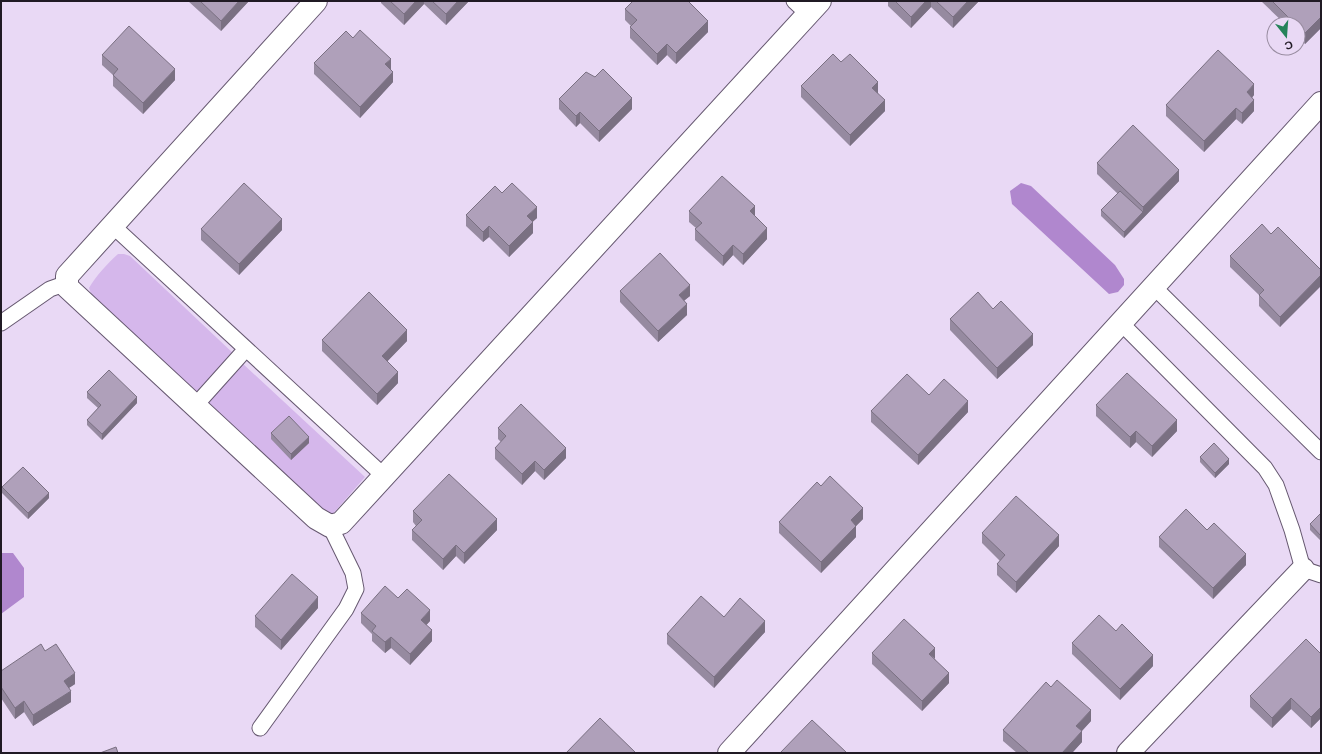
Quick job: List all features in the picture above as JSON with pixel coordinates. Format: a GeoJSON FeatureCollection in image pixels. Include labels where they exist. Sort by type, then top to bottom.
{"type":"FeatureCollection","features":[{"type":"Feature","properties":{"kind":"street"},"geometry":{"type":"LineString","coordinates":[[316,1],[68,276],[67,288],[194,407],[316,518],[330,526],[341,523],[807,5]]}},
{"type":"Feature","properties":{"kind":"street"},"geometry":{"type":"LineString","coordinates":[[729,753],[1321,103]]}},
{"type":"Feature","properties":{"kind":"street"},"geometry":{"type":"LineString","coordinates":[[1128,753],[1312,572]]}},
{"type":"Feature","properties":{"kind":"lane"},"geometry":{"type":"LineString","coordinates":[[113,226],[384,476]]}},
{"type":"Feature","properties":{"kind":"lane"},"geometry":{"type":"LineString","coordinates":[[1,323],[50,289],[67,283]]}},
{"type":"Feature","properties":{"kind":"lane"},"geometry":{"type":"LineString","coordinates":[[1154,287],[1321,452]]}},
{"type":"Feature","properties":{"kind":"lane"},"geometry":{"type":"LineString","coordinates":[[1121,322],[1265,468],[1276,485],[1292,530],[1312,572]]}},
{"type":"Feature","properties":{"kind":"lane"},"geometry":{"type":"LineString","coordinates":[[194,407],[246,349]]}},
{"type":"Feature","properties":{"kind":"lane"},"geometry":{"type":"LineString","coordinates":[[260,728],[346,609],[356,589],[353,573],[330,526]]}},
{"type":"Feature","properties":{"kind":"shaded area"},"geometry":{"type":"Polygon","coordinates":[[[1021,183],[1031,186],[1115,265],[1124,279],[1124,285],[1118,292],[1109,294],[1012,204],[1010,191],[1021,183]]]}},
{"type":"Feature","properties":{"kind":"shaded area"},"geometry":{"type":"Polygon","coordinates":[[[118,254],[130,256],[235,355],[199,394],[92,296],[89,288],[102,270],[118,254]]]}},
{"type":"Feature","properties":{"kind":"shaded area"},"geometry":{"type":"Polygon","coordinates":[[[241,362],[365,477],[331,516],[205,401],[241,362]]]}},
{"type":"Feature","properties":{"kind":"shaded area"},"geometry":{"type":"Polygon","coordinates":[[[1,553],[13,553],[24,568],[24,597],[1,614],[1,553]]]}},
{"type":"Feature","properties":{"kind":"building"},"geometry":{"type":"Polygon","coordinates":[[[200,1],[239,1],[221,21],[200,1]]]}},
{"type":"Feature","properties":{"kind":"building"},"geometry":{"type":"Polygon","coordinates":[[[390,1],[416,1],[404,14],[390,1]]]}},
{"type":"Feature","properties":{"kind":"building"},"geometry":{"type":"Polygon","coordinates":[[[432,1],[458,1],[446,14],[432,1]]]}},
{"type":"Feature","properties":{"kind":"building"},"geometry":{"type":"Polygon","coordinates":[[[633,1],[688,1],[708,21],[676,53],[667,44],[657,54],[630,27],[637,20],[625,9],[633,1]]]}},
{"type":"Feature","properties":{"kind":"building"},"geometry":{"type":"Polygon","coordinates":[[[895,1],[926,1],[911,17],[895,1]]]}},
{"type":"Feature","properties":{"kind":"building"},"geometry":{"type":"Polygon","coordinates":[[[936,1],[968,1],[953,17],[936,1]]]}},
{"type":"Feature","properties":{"kind":"building"},"geometry":{"type":"Polygon","coordinates":[[[1272,1],[1321,1],[1321,17],[1306,32],[1306,16],[1287,16],[1272,1]]]}},
{"type":"Feature","properties":{"kind":"building"},"geometry":{"type":"Polygon","coordinates":[[[129,26],[175,69],[143,103],[113,75],[118,69],[102,55],[129,26]]]}},
{"type":"Feature","properties":{"kind":"building"},"geometry":{"type":"Polygon","coordinates":[[[360,30],[391,59],[385,64],[393,72],[360,107],[314,63],[346,31],[353,38],[360,30]]]}},
{"type":"Feature","properties":{"kind":"building"},"geometry":{"type":"Polygon","coordinates":[[[1218,50],[1254,84],[1247,92],[1254,100],[1242,113],[1236,108],[1204,141],[1166,105],[1218,50]]]}},
{"type":"Feature","properties":{"kind":"building"},"geometry":{"type":"Polygon","coordinates":[[[833,54],[841,62],[850,54],[878,82],[872,88],[885,100],[850,135],[801,86],[833,54]]]}},
{"type":"Feature","properties":{"kind":"building"},"geometry":{"type":"Polygon","coordinates":[[[603,69],[632,98],[599,131],[580,112],[576,116],[559,99],[586,72],[595,77],[603,69]]]}},
{"type":"Feature","properties":{"kind":"building"},"geometry":{"type":"Polygon","coordinates":[[[1133,125],[1179,170],[1143,207],[1097,163],[1133,125]]]}},
{"type":"Feature","properties":{"kind":"building"},"geometry":{"type":"Polygon","coordinates":[[[722,176],[755,206],[750,211],[767,228],[743,254],[733,245],[723,256],[695,229],[702,223],[689,211],[722,176]]]}},
{"type":"Feature","properties":{"kind":"building"},"geometry":{"type":"Polygon","coordinates":[[[244,183],[282,219],[239,264],[201,229],[244,183]]]}},
{"type":"Feature","properties":{"kind":"building"},"geometry":{"type":"Polygon","coordinates":[[[512,183],[537,207],[527,216],[533,222],[509,246],[489,226],[483,232],[466,215],[495,186],[502,193],[512,183]]]}},
{"type":"Feature","properties":{"kind":"building"},"geometry":{"type":"Polygon","coordinates":[[[1120,191],[1143,212],[1124,232],[1101,210],[1120,191]]]}},
{"type":"Feature","properties":{"kind":"building"},"geometry":{"type":"Polygon","coordinates":[[[1262,224],[1271,234],[1278,227],[1321,270],[1321,275],[1280,317],[1259,295],[1264,290],[1230,256],[1262,224]]]}},
{"type":"Feature","properties":{"kind":"building"},"geometry":{"type":"Polygon","coordinates":[[[660,253],[690,285],[679,295],[687,304],[658,331],[620,291],[660,253]]]}},
{"type":"Feature","properties":{"kind":"building"},"geometry":{"type":"Polygon","coordinates":[[[369,292],[407,330],[382,356],[398,372],[377,394],[322,340],[369,292]]]}},
{"type":"Feature","properties":{"kind":"building"},"geometry":{"type":"Polygon","coordinates":[[[978,292],[993,309],[1001,301],[1033,334],[997,368],[950,319],[978,292]]]}},
{"type":"Feature","properties":{"kind":"building"},"geometry":{"type":"Polygon","coordinates":[[[109,370],[137,397],[102,434],[87,420],[101,405],[87,392],[109,370]]]}},
{"type":"Feature","properties":{"kind":"building"},"geometry":{"type":"Polygon","coordinates":[[[1127,373],[1177,420],[1152,446],[1136,431],[1130,437],[1096,405],[1127,373]]]}},
{"type":"Feature","properties":{"kind":"building"},"geometry":{"type":"Polygon","coordinates":[[[907,374],[929,395],[944,379],[968,401],[918,455],[871,411],[907,374]]]}},
{"type":"Feature","properties":{"kind":"building"},"geometry":{"type":"Polygon","coordinates":[[[521,404],[566,448],[544,470],[535,461],[522,474],[495,448],[506,436],[498,428],[521,404]]]}},
{"type":"Feature","properties":{"kind":"building"},"geometry":{"type":"Polygon","coordinates":[[[289,416],[309,437],[291,454],[271,433],[289,416]]]}},
{"type":"Feature","properties":{"kind":"building"},"geometry":{"type":"Polygon","coordinates":[[[1214,443],[1229,459],[1215,473],[1200,457],[1214,443]]]}},
{"type":"Feature","properties":{"kind":"building"},"geometry":{"type":"Polygon","coordinates":[[[23,467],[49,493],[28,513],[2,487],[23,467]]]}},
{"type":"Feature","properties":{"kind":"building"},"geometry":{"type":"Polygon","coordinates":[[[449,474],[497,519],[464,553],[456,545],[443,559],[412,530],[422,520],[413,511],[449,474]]]}},
{"type":"Feature","properties":{"kind":"building"},"geometry":{"type":"Polygon","coordinates":[[[830,476],[863,508],[851,520],[856,526],[821,562],[779,522],[817,482],[821,486],[830,476]]]}},
{"type":"Feature","properties":{"kind":"building"},"geometry":{"type":"Polygon","coordinates":[[[1016,496],[1059,535],[1016,582],[997,564],[1005,555],[982,533],[1016,496]]]}},
{"type":"Feature","properties":{"kind":"building"},"geometry":{"type":"Polygon","coordinates":[[[1186,509],[1207,530],[1214,523],[1246,554],[1213,588],[1159,537],[1186,509]]]}},
{"type":"Feature","properties":{"kind":"building"},"geometry":{"type":"Polygon","coordinates":[[[1321,513],[1321,536],[1310,524],[1321,513]]]}},
{"type":"Feature","properties":{"kind":"building"},"geometry":{"type":"Polygon","coordinates":[[[292,574],[318,597],[281,640],[255,616],[292,574]]]}},
{"type":"Feature","properties":{"kind":"building"},"geometry":{"type":"Polygon","coordinates":[[[385,586],[398,598],[407,589],[430,610],[421,620],[432,630],[410,654],[391,637],[385,642],[372,631],[376,626],[361,613],[385,586]]]}},
{"type":"Feature","properties":{"kind":"building"},"geometry":{"type":"Polygon","coordinates":[[[701,596],[724,617],[740,598],[765,621],[714,677],[667,634],[701,596]]]}},
{"type":"Feature","properties":{"kind":"building"},"geometry":{"type":"Polygon","coordinates":[[[1099,615],[1116,631],[1122,624],[1153,655],[1120,689],[1072,643],[1099,615]]]}},
{"type":"Feature","properties":{"kind":"building"},"geometry":{"type":"Polygon","coordinates":[[[904,619],[935,648],[929,654],[949,673],[922,701],[872,653],[904,619]]]}},
{"type":"Feature","properties":{"kind":"building"},"geometry":{"type":"Polygon","coordinates":[[[1306,639],[1321,654],[1321,707],[1311,717],[1291,698],[1272,718],[1250,696],[1306,639]]]}},
{"type":"Feature","properties":{"kind":"building"},"geometry":{"type":"Polygon","coordinates":[[[41,644],[45,651],[56,644],[75,673],[64,681],[71,691],[33,715],[24,701],[15,708],[1,687],[1,671],[41,644]]]}},
{"type":"Feature","properties":{"kind":"building"},"geometry":{"type":"Polygon","coordinates":[[[1057,680],[1091,710],[1076,726],[1082,731],[1062,753],[1029,753],[1003,730],[1046,682],[1051,687],[1057,680]]]}},
{"type":"Feature","properties":{"kind":"building"},"geometry":{"type":"Polygon","coordinates":[[[600,718],[636,753],[566,753],[600,718]]]}},
{"type":"Feature","properties":{"kind":"building"},"geometry":{"type":"Polygon","coordinates":[[[812,720],[846,752],[780,753],[812,720]]]}},
{"type":"Feature","properties":{"kind":"building"},"geometry":{"type":"Polygon","coordinates":[[[116,747],[118,753],[100,753],[116,747]]]}}]}
